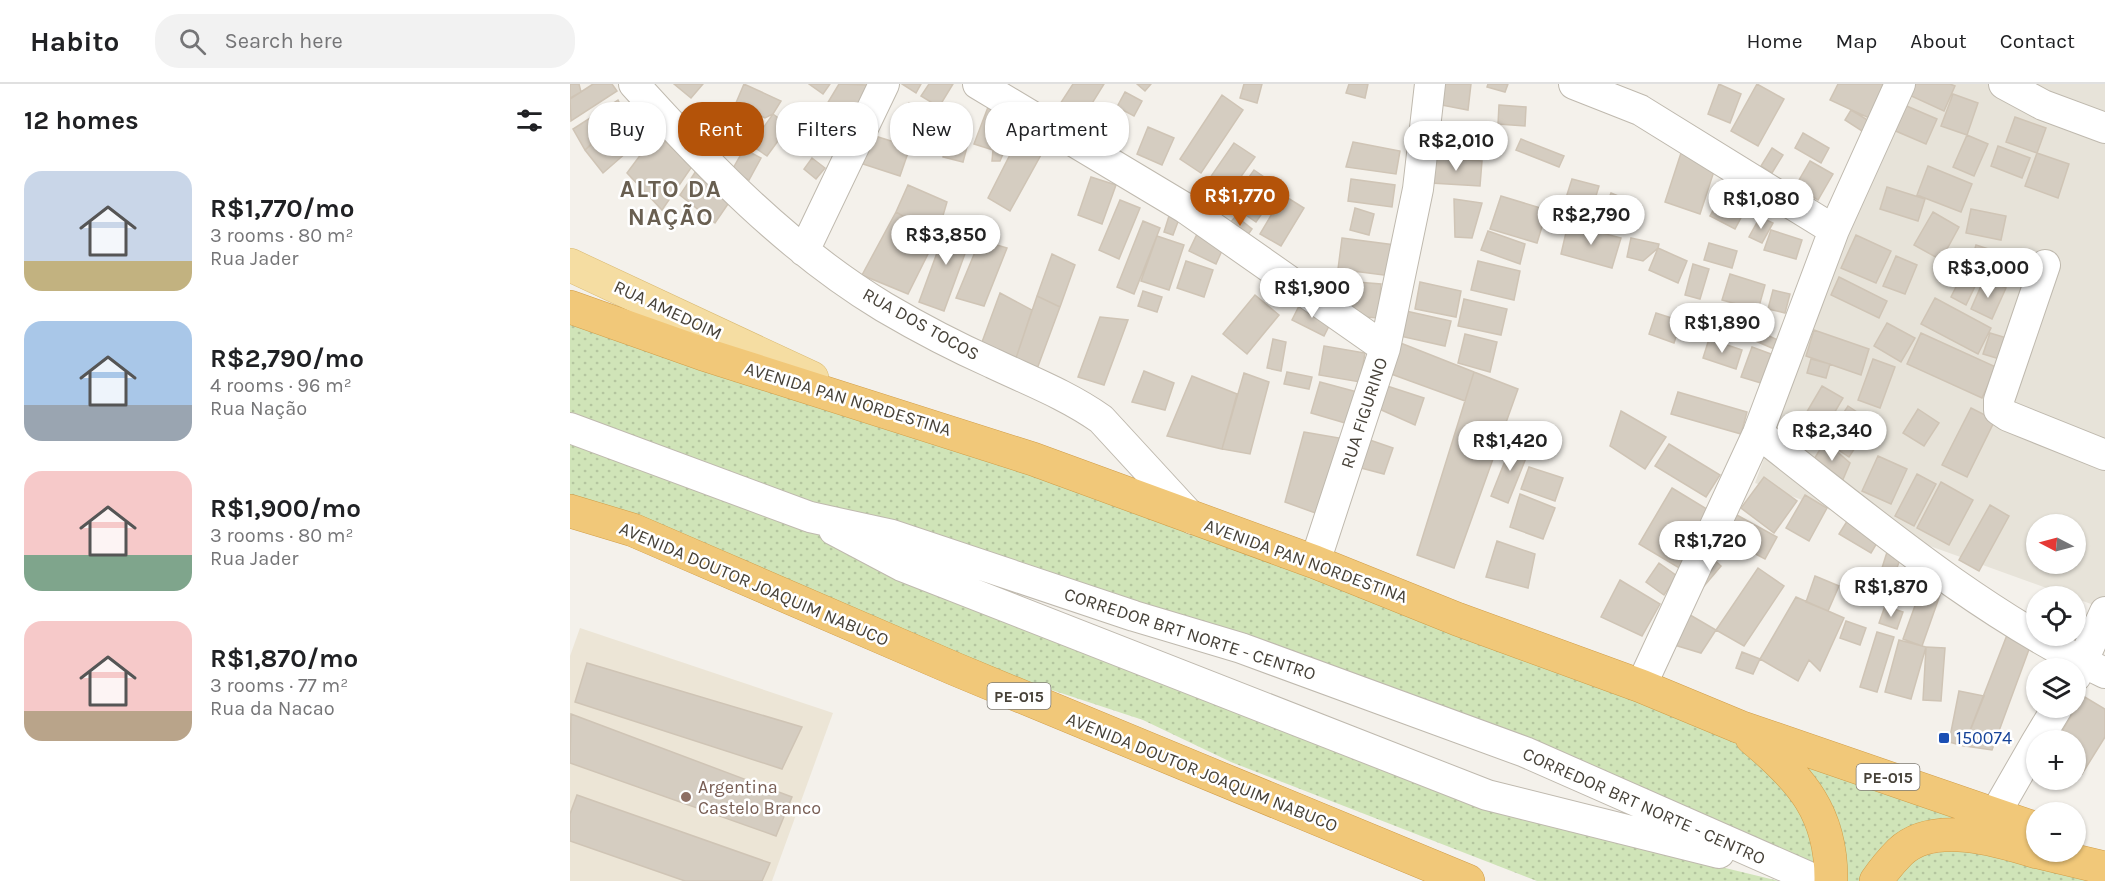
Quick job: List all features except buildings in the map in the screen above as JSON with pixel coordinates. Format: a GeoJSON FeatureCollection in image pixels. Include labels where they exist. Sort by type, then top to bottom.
{"type":"FeatureCollection","features":[{"type":"Feature","properties":{"kind":"highway","name":"AVENIDA PAN NORDESTINA"},"geometry":{"type":"LineString","coordinates":[[570,307],[703,354],[862,402],[1033,459],[1315,562],[1458,619],[1641,686],[1740,727],[2026,825]]}},
{"type":"Feature","properties":{"kind":"highway","name":"AVENIDA DOUTOR JOAQUIM NABUCO"},"geometry":{"type":"LineString","coordinates":[[579,521],[633,530],[955,669],[1468,881]]}},
{"type":"Feature","properties":{"kind":"highway"},"geometry":{"type":"LineString","coordinates":[[1740,727],[1781,762],[1806,789],[1823,824],[1831,860],[1831,881]]}},
{"type":"Feature","properties":{"kind":"highway"},"geometry":{"type":"LineString","coordinates":[[1876,881],[1901,851],[1921,840],[1951,834],[2010,843],[2026,848]]}},
{"type":"Feature","properties":{"kind":"highway"},"geometry":{"type":"LineString","coordinates":[[2086,847],[2105,854]]}},
{"type":"Feature","properties":{"kind":"highway"},"geometry":{"type":"LineString","coordinates":[[2080,862],[2105,868]]}},
{"type":"Feature","properties":{"kind":"main road","name":"RUA AMEDOIM"},"geometry":{"type":"LineString","coordinates":[[570,265],[705,326],[862,402]]}},
{"type":"Feature","properties":{"kind":"street","name":"RUA DOS TOCOS"},"geometry":{"type":"LineString","coordinates":[[634,84],[738,192],[804,251],[883,307],[990,363],[1060,392],[1083,406],[1101,419],[1193,519]]}},
{"type":"Feature","properties":{"kind":"street"},"geometry":{"type":"LineString","coordinates":[[804,251],[884,84]]}},
{"type":"Feature","properties":{"kind":"street"},"geometry":{"type":"LineString","coordinates":[[978,84],[1185,208],[1386,348]]}},
{"type":"Feature","properties":{"kind":"street","name":"RUA FIGURINO"},"geometry":{"type":"LineString","coordinates":[[1315,562],[1386,348],[1418,189],[1430,84]]}},
{"type":"Feature","properties":{"kind":"street"},"geometry":{"type":"LineString","coordinates":[[1574,84],[1640,110],[1834,230]]}},
{"type":"Feature","properties":{"kind":"street"},"geometry":{"type":"LineString","coordinates":[[1641,686],[1758,433],[1834,230],[1899,84]]}},
{"type":"Feature","properties":{"kind":"street"},"geometry":{"type":"LineString","coordinates":[[2004,84],[2043,105],[2105,128]]}},
{"type":"Feature","properties":{"kind":"street"},"geometry":{"type":"LineString","coordinates":[[2045,265],[1999,400],[1999,410],[2008,416],[2105,455]]}},
{"type":"Feature","properties":{"kind":"street"},"geometry":{"type":"LineString","coordinates":[[584,433],[810,517]]}},
{"type":"Feature","properties":{"kind":"street"},"geometry":{"type":"LineString","coordinates":[[1758,433],[1948,580],[2088,671],[2105,612]]}},
{"type":"Feature","properties":{"kind":"street","name":"CORREDOR BRT NORTE - CENTRO"},"geometry":{"type":"LineString","coordinates":[[810,517],[902,566],[1487,795],[1805,876]]}},
{"type":"Feature","properties":{"kind":"street","name":"CORREDOR BRT NORTE - CENTRO"},"geometry":{"type":"LineString","coordinates":[[810,517],[892,535],[1134,616],[1240,648],[1525,752],[1584,776],[1805,876]]}},
{"type":"Feature","properties":{"kind":"street"},"geometry":{"type":"LineString","coordinates":[[1995,814],[2026,760]]}},
{"type":"Feature","properties":{"kind":"shaded area"},"geometry":{"type":"Polygon","coordinates":[[[1902,84],[2105,84],[2105,609],[2086,602],[2086,586],[2041,586],[1755,483],[1902,84]]]}},
{"type":"Feature","properties":{"kind":"shaded area","name":"Argentina Castelo Branco"},"geometry":{"type":"Polygon","coordinates":[[[580,628],[833,713],[772,881],[570,881],[570,656],[580,628]]]}},
{"type":"Feature","properties":{"kind":"green space"},"geometry":{"type":"Polygon","coordinates":[[[570,321],[895,424],[1738,734],[1798,791],[1822,876],[1764,848],[570,418],[570,321]]]}},
{"type":"Feature","properties":{"kind":"green space"},"geometry":{"type":"Polygon","coordinates":[[[570,436],[1659,852],[1779,881],[1537,881],[1231,762],[1143,720],[1009,676],[696,539],[570,497],[570,436]]]}},
{"type":"Feature","properties":{"kind":"green space"},"geometry":{"type":"Polygon","coordinates":[[[1795,759],[1987,827],[1869,881],[1844,881],[1795,759]]]}},
{"type":"Feature","properties":{"kind":"green space"},"geometry":{"type":"Polygon","coordinates":[[[1955,849],[2002,854],[2105,881],[1894,881],[1906,859],[1955,849]]]}},
{"type":"Feature","properties":{"kind":"place","name":"150074"},"geometry":{"type":"Point","coordinates":[1944,738]}},
{"type":"Feature","properties":{"kind":"place","name":"Argentina Castelo Branco"},"geometry":{"type":"Point","coordinates":[686,797]}},
{"type":"Feature","properties":{"kind":"district","name":"ALTO DA NAÇÃO"},"geometry":{"type":"Point","coordinates":[671,203]}}]}
